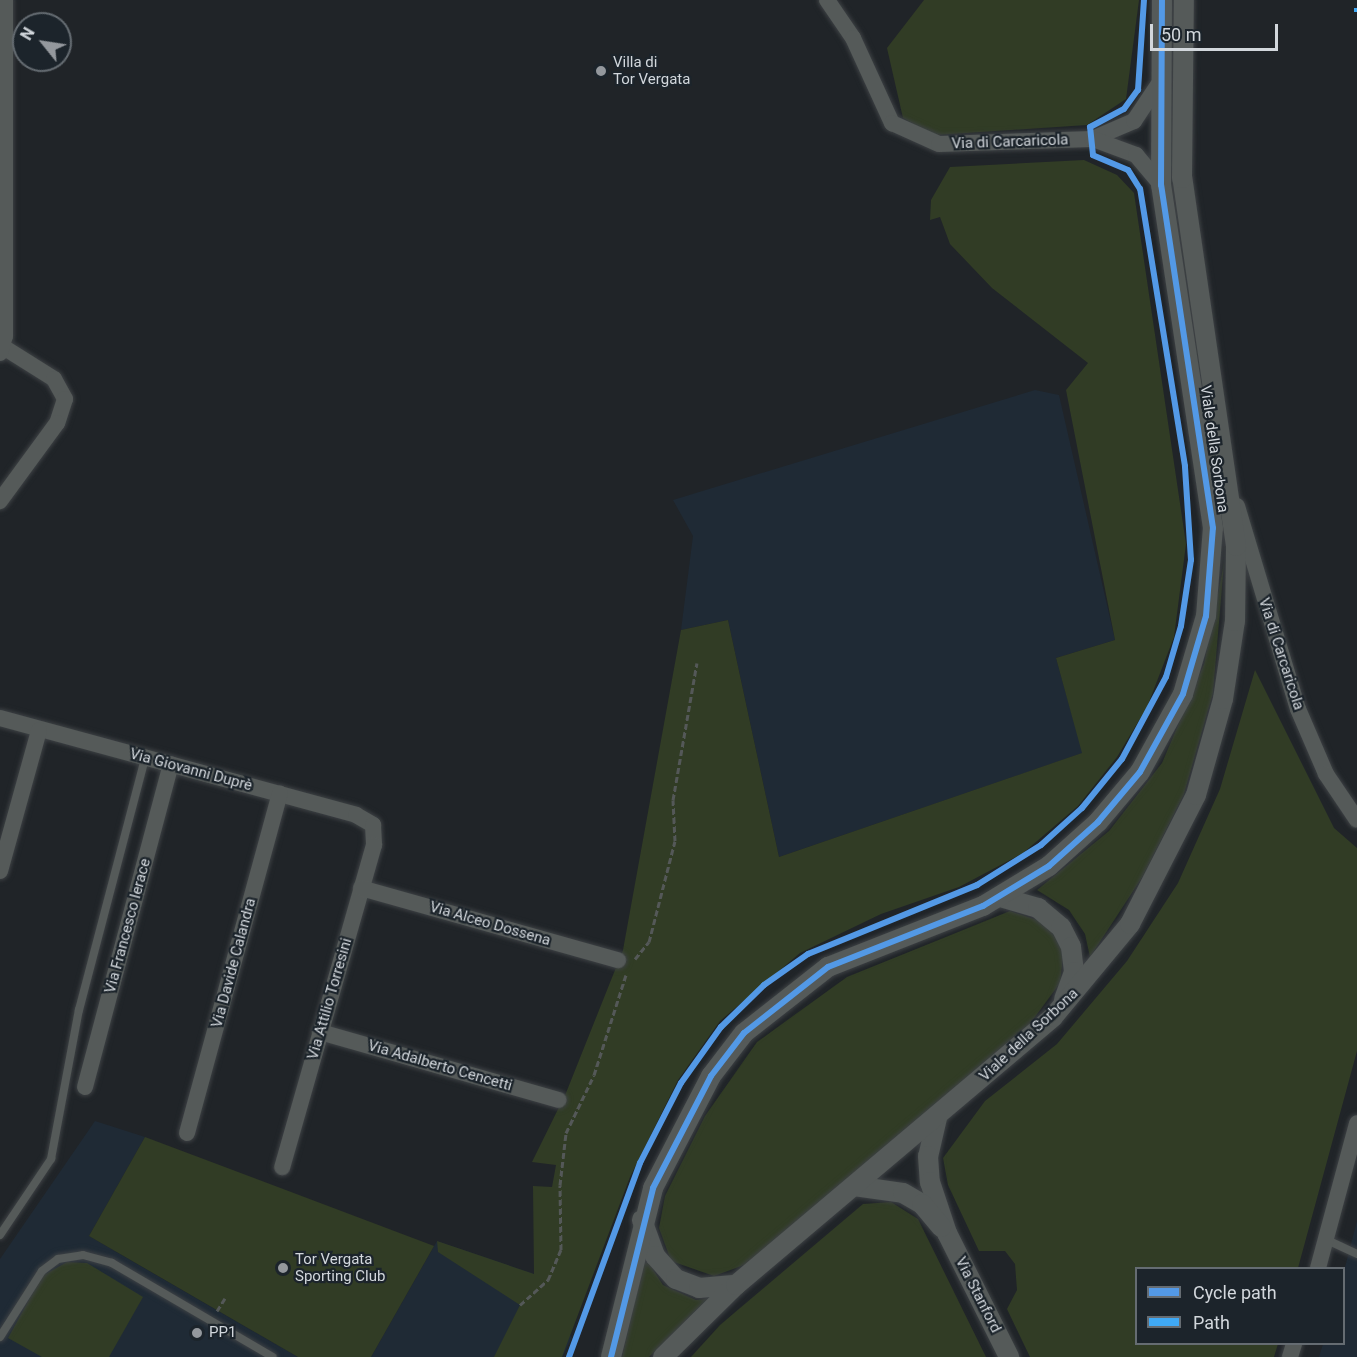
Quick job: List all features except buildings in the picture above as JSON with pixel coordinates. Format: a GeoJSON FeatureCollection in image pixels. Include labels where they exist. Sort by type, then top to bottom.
{"type":"FeatureCollection","features":[{"type":"Feature","properties":{"kind":"street"},"geometry":{"type":"LineString","coordinates":[[0,501],[64,407],[64,393],[54,379],[1,348],[5,0]]}},
{"type":"Feature","properties":{"kind":"street","name":"Via di Carcaricola"},"geometry":{"type":"LineString","coordinates":[[827,0],[854,38],[882,106],[904,132],[947,145],[1092,139],[1134,121],[1158,85]]}},
{"type":"Feature","properties":{"kind":"street","name":"Viale della Sorbona"},"geometry":{"type":"LineString","coordinates":[[611,1356],[642,1220],[674,1143],[711,1076],[771,1007],[846,958],[1000,897],[1078,841],[1140,772],[1177,708],[1204,627],[1212,567],[1211,509],[1161,185],[1158,85],[1162,0]]}},
{"type":"Feature","properties":{"kind":"street","name":"Viale della Sorbona"},"geometry":{"type":"LineString","coordinates":[[663,1357],[736,1285],[937,1118],[1053,1017],[1101,963],[1152,889],[1204,772],[1223,699],[1234,621],[1236,546],[1230,478],[1182,178],[1184,0]]}},
{"type":"Feature","properties":{"kind":"street","name":"Via di Carcaricola"},"geometry":{"type":"LineString","coordinates":[[1092,139],[1136,155],[1161,185]]}},
{"type":"Feature","properties":{"kind":"street","name":"Via di Carcaricola"},"geometry":{"type":"LineString","coordinates":[[1230,478],[1298,709],[1326,774],[1357,820]]}},
{"type":"Feature","properties":{"kind":"street","name":"Via Giovanni Duprè"},"geometry":{"type":"LineString","coordinates":[[0,718],[365,818],[375,832]]}},
{"type":"Feature","properties":{"kind":"street"},"geometry":{"type":"LineString","coordinates":[[0,871],[39,730]]}},
{"type":"Feature","properties":{"kind":"street","name":"Via Francesco Ierace"},"geometry":{"type":"LineString","coordinates":[[85,1088],[171,764]]}},
{"type":"Feature","properties":{"kind":"street","name":"Via Davide Calandra"},"geometry":{"type":"LineString","coordinates":[[187,1133],[280,794]]}},
{"type":"Feature","properties":{"kind":"street","name":"Via Attilio Torresini"},"geometry":{"type":"LineString","coordinates":[[282,1167],[375,832]]}},
{"type":"Feature","properties":{"kind":"street","name":"Via Alceo Dossena"},"geometry":{"type":"LineString","coordinates":[[361,888],[618,960]]}},
{"type":"Feature","properties":{"kind":"street"},"geometry":{"type":"LineString","coordinates":[[1000,897],[1047,914],[1071,947],[1072,982],[1053,1017]]}},
{"type":"Feature","properties":{"kind":"street","name":"Via Adalberto Cencetti"},"geometry":{"type":"LineString","coordinates":[[320,1032],[560,1100]]}},
{"type":"Feature","properties":{"kind":"street","name":"Via Stanford"},"geometry":{"type":"LineString","coordinates":[[937,1118],[928,1166],[947,1233],[1009,1357]]}},
{"type":"Feature","properties":{"kind":"street"},"geometry":{"type":"LineString","coordinates":[[1319,1267],[1354,1149],[1357,1123]]}},
{"type":"Feature","properties":{"kind":"street","name":"Via Stanford"},"geometry":{"type":"LineString","coordinates":[[854,1186],[911,1196],[947,1233]]}},
{"type":"Feature","properties":{"kind":"street"},"geometry":{"type":"LineString","coordinates":[[642,1220],[655,1256],[676,1279],[699,1288],[736,1285]]}},
{"type":"Feature","properties":{"kind":"lane"},"geometry":{"type":"LineString","coordinates":[[0,1235],[53,1155],[78,1010],[146,758]]}},
{"type":"Feature","properties":{"kind":"lane"},"geometry":{"type":"LineString","coordinates":[[1327,1240],[1357,1254]]}},
{"type":"Feature","properties":{"kind":"lane"},"geometry":{"type":"LineString","coordinates":[[0,1337],[42,1271],[58,1259],[84,1255],[112,1263],[273,1357]]}},
{"type":"Feature","properties":{"kind":"path"},"geometry":{"type":"LineString","coordinates":[[520,1305],[538,1292],[556,1267],[563,1237],[560,1185],[566,1133],[594,1075],[629,967],[649,942],[675,841],[673,800],[698,663]]}},
{"type":"Feature","properties":{"kind":"shaded area"},"geometry":{"type":"Polygon","coordinates":[[[1035,390],[1059,395],[1115,640],[1056,658],[1083,753],[779,857],[728,620],[681,630],[693,536],[673,500],[1035,390]]]}},
{"type":"Feature","properties":{"kind":"shaded area"},"geometry":{"type":"Polygon","coordinates":[[[95,1121],[145,1137],[89,1236],[298,1357],[0,1357],[0,1259],[95,1121]]]}},
{"type":"Feature","properties":{"kind":"shaded area"},"geometry":{"type":"Polygon","coordinates":[[[1357,1221],[1357,1357],[1319,1357],[1323,1345],[1345,1345],[1345,1267],[1357,1221]]]}},
{"type":"Feature","properties":{"kind":"shaded area"},"geometry":{"type":"Polygon","coordinates":[[[437,1241],[534,1274],[572,1338],[562,1357],[371,1357],[437,1241]]]}},
{"type":"Feature","properties":{"kind":"green space"},"geometry":{"type":"Polygon","coordinates":[[[924,0],[1139,0],[1126,99],[1087,125],[937,135],[917,126],[903,118],[887,48],[924,0]]]}},
{"type":"Feature","properties":{"kind":"green space"},"geometry":{"type":"Polygon","coordinates":[[[1084,160],[1117,175],[1134,193],[1186,544],[1174,637],[1147,707],[1117,757],[1078,806],[1023,853],[959,887],[881,914],[800,953],[720,1021],[678,1080],[630,1177],[562,1357],[494,1357],[520,1305],[438,1252],[437,1241],[534,1274],[533,1186],[552,1187],[556,1165],[532,1162],[566,1093],[623,950],[681,630],[728,620],[779,857],[1082,753],[1056,658],[1115,640],[1066,390],[1088,363],[992,288],[950,244],[940,217],[930,220],[931,200],[950,167],[1084,160]]]}},
{"type":"Feature","properties":{"kind":"green space"},"geometry":{"type":"Polygon","coordinates":[[[1224,563],[1213,693],[1184,794],[1143,876],[1090,957],[1085,934],[1069,910],[1037,890],[1109,831],[1162,763],[1204,664],[1224,563]]]}},
{"type":"Feature","properties":{"kind":"green space"},"geometry":{"type":"Polygon","coordinates":[[[1255,670],[1334,828],[1357,848],[1357,1051],[1298,1267],[1135,1267],[1135,1345],[1278,1345],[1274,1357],[1030,1357],[1007,1309],[1017,1290],[1015,1264],[1005,1251],[979,1251],[948,1185],[943,1158],[985,1101],[1057,1044],[1127,961],[1178,883],[1220,789],[1255,670]]]}},
{"type":"Feature","properties":{"kind":"green space"},"geometry":{"type":"Polygon","coordinates":[[[1010,911],[1043,922],[1061,944],[1063,957],[1060,983],[1021,1036],[747,1264],[714,1276],[671,1261],[659,1228],[665,1196],[705,1116],[757,1042],[847,977],[1010,911]]]}},
{"type":"Feature","properties":{"kind":"green space","name":"Tor Vergata Sporting Club"},"geometry":{"type":"Polygon","coordinates":[[[145,1137],[434,1246],[371,1357],[298,1357],[89,1236],[145,1137]]]}},
{"type":"Feature","properties":{"kind":"green space"},"geometry":{"type":"Polygon","coordinates":[[[891,1202],[918,1219],[986,1357],[691,1357],[720,1325],[863,1204],[891,1202]]]}},
{"type":"Feature","properties":{"kind":"green space"},"geometry":{"type":"Polygon","coordinates":[[[645,1257],[663,1285],[696,1300],[707,1299],[649,1357],[622,1357],[645,1257]]]}},
{"type":"Feature","properties":{"kind":"green space"},"geometry":{"type":"Polygon","coordinates":[[[67,1262],[87,1263],[143,1297],[109,1357],[42,1357],[8,1338],[42,1276],[67,1262]]]}},
{"type":"Feature","properties":{"kind":"cycle path"},"geometry":{"type":"LineString","coordinates":[[569,1357],[640,1163],[681,1083],[721,1027],[764,985],[808,954],[977,885],[1041,845],[1082,808],[1122,759],[1166,677],[1181,626],[1191,560],[1185,466],[1140,189],[1128,170],[1093,155],[1090,127],[1124,109],[1138,90],[1144,0]]}},
{"type":"Feature","properties":{"kind":"cycle path"},"geometry":{"type":"LineString","coordinates":[[611,1357],[653,1188],[711,1076],[744,1033],[828,967],[983,906],[1049,866],[1098,822],[1140,772],[1183,694],[1206,616],[1213,528],[1161,185],[1162,0]]}},
{"type":"Feature","properties":{"kind":"place","name":"Villa di Tor Vergata"},"geometry":{"type":"Point","coordinates":[601,71]}},
{"type":"Feature","properties":{"kind":"place","name":"Tor Vergata Sporting Club"},"geometry":{"type":"Point","coordinates":[283,1268]}},
{"type":"Feature","properties":{"kind":"place","name":"PP1"},"geometry":{"type":"Point","coordinates":[197,1333]}}]}
